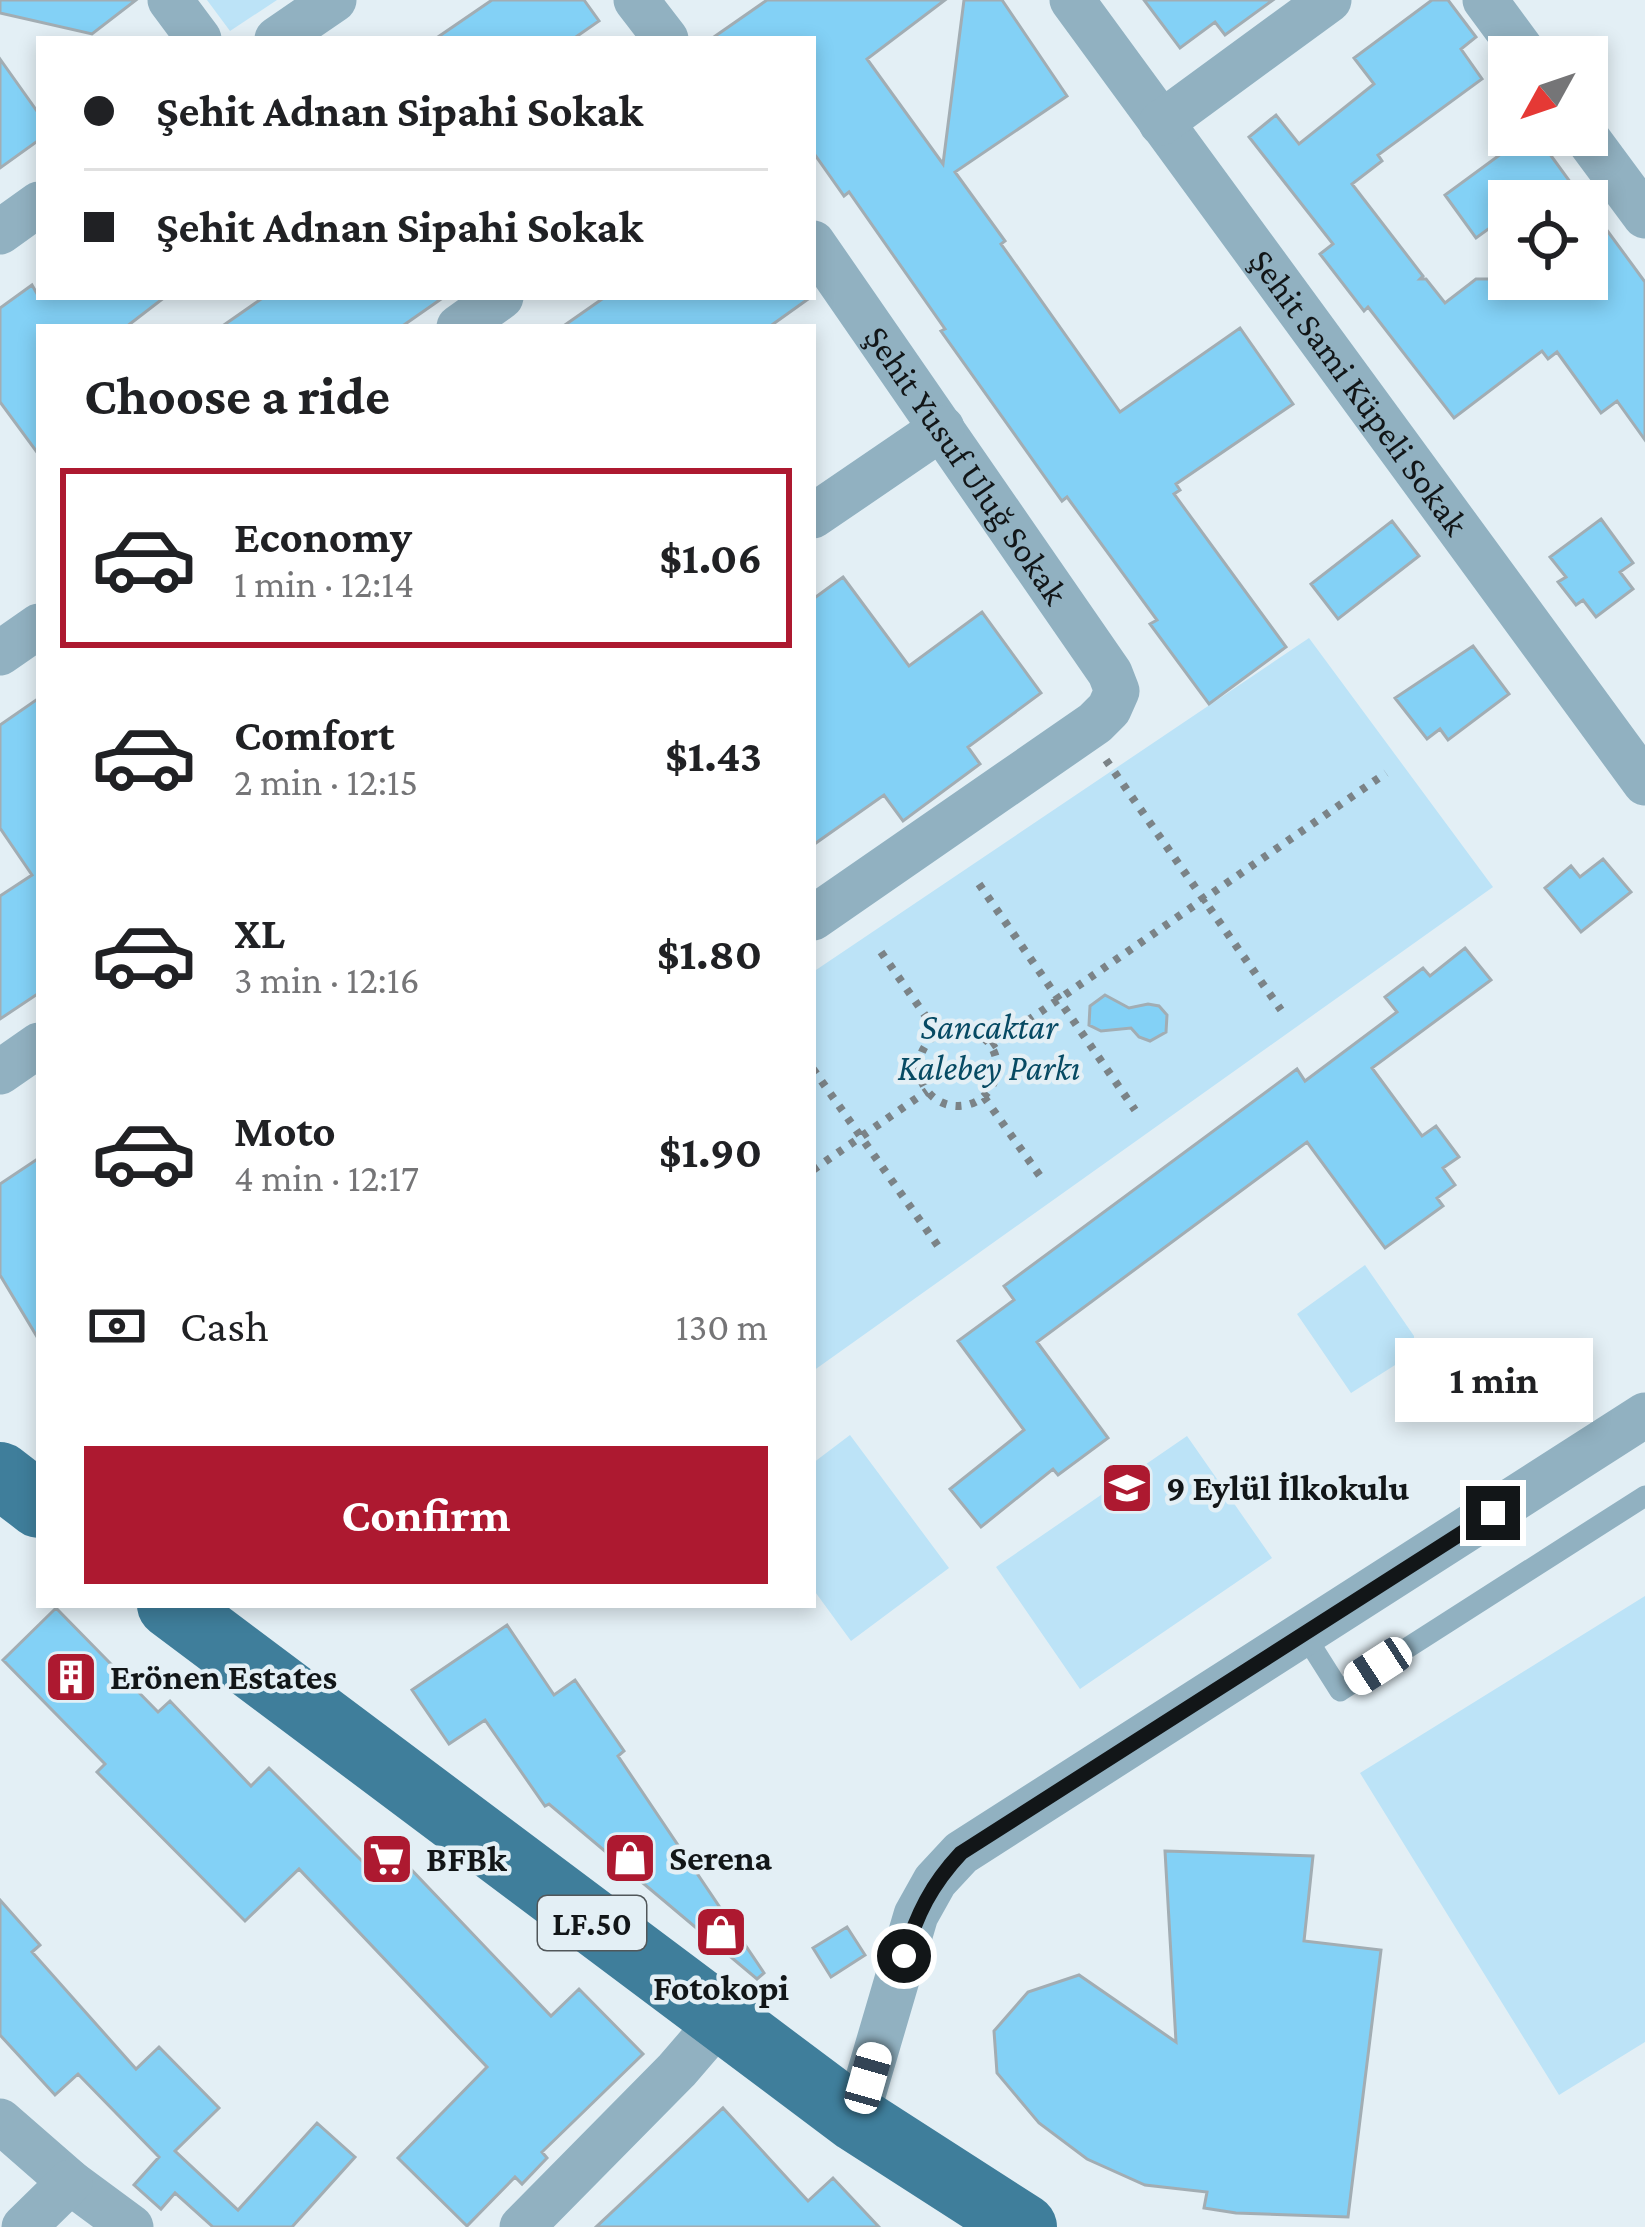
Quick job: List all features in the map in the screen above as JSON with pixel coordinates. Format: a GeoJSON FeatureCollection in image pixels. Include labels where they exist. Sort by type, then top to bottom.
{"type":"FeatureCollection","features":[{"type":"Feature","properties":{"kind":"main road"},"geometry":{"type":"LineString","coordinates":[[0,1475],[36,1502]]}},
{"type":"Feature","properties":{"kind":"main road","name":"LF.50"},"geometry":{"type":"LineString","coordinates":[[174,1608],[720,2020],[856,2119],[1024,2227]]}},
{"type":"Feature","properties":{"kind":"street"},"geometry":{"type":"LineString","coordinates":[[170,0],[197,36]]}},
{"type":"Feature","properties":{"kind":"street"},"geometry":{"type":"LineString","coordinates":[[281,36],[334,0]]}},
{"type":"Feature","properties":{"kind":"street"},"geometry":{"type":"LineString","coordinates":[[637,0],[664,36]]}},
{"type":"Feature","properties":{"kind":"street","name":"Şehit Sami Küpeli Sokak"},"geometry":{"type":"LineString","coordinates":[[1072,0],[1645,783]]}},
{"type":"Feature","properties":{"kind":"street"},"geometry":{"type":"LineString","coordinates":[[1160,123],[1329,0]]}},
{"type":"Feature","properties":{"kind":"street"},"geometry":{"type":"LineString","coordinates":[[1485,0],[1512,36]]}},
{"type":"Feature","properties":{"kind":"street"},"geometry":{"type":"LineString","coordinates":[[1601,156],[1645,216]]}},
{"type":"Feature","properties":{"kind":"street"},"geometry":{"type":"LineString","coordinates":[[0,232],[36,206]]}},
{"type":"Feature","properties":{"kind":"street","name":"Şehit Yusuf Uluğ Sokak"},"geometry":{"type":"LineString","coordinates":[[816,247],[1110,673],[1118,691],[1109,709],[1085,730]]}},
{"type":"Feature","properties":{"kind":"street"},"geometry":{"type":"LineString","coordinates":[[463,324],[497,300]]}},
{"type":"Feature","properties":{"kind":"street"},"geometry":{"type":"LineString","coordinates":[[816,514],[941,428]]}},
{"type":"Feature","properties":{"kind":"street"},"geometry":{"type":"LineString","coordinates":[[0,653],[36,628]]}},
{"type":"Feature","properties":{"kind":"street"},"geometry":{"type":"LineString","coordinates":[[816,916],[1085,730]]}},
{"type":"Feature","properties":{"kind":"street"},"geometry":{"type":"LineString","coordinates":[[0,1072],[36,1047]]}},
{"type":"Feature","properties":{"kind":"street"},"geometry":{"type":"LineString","coordinates":[[856,2119],[916,1916],[935,1881],[961,1853],[1645,1415]]}},
{"type":"Feature","properties":{"kind":"street"},"geometry":{"type":"LineString","coordinates":[[522,2227],[720,2020]]}},
{"type":"Feature","properties":{"kind":"street"},"geometry":{"type":"LineString","coordinates":[[0,2121],[131,2227]]}},
{"type":"Feature","properties":{"kind":"street"},"geometry":{"type":"LineString","coordinates":[[24,2227],[70,2182]]}},
{"type":"Feature","properties":{"kind":"lane"},"geometry":{"type":"LineString","coordinates":[[1304,1634],[1340,1691],[1645,1496]]}},
{"type":"Feature","properties":{"kind":"path"},"geometry":{"type":"LineString","coordinates":[[1085,730],[1280,1010]]}},
{"type":"Feature","properties":{"kind":"path"},"geometry":{"type":"LineString","coordinates":[[991,1046],[1386,773]]}},
{"type":"Feature","properties":{"kind":"path"},"geometry":{"type":"LineString","coordinates":[[979,884],[1135,1110]]}},
{"type":"Feature","properties":{"kind":"path"},"geometry":{"type":"LineString","coordinates":[[881,952],[938,1034]]}},
{"type":"Feature","properties":{"kind":"path"},"geometry":{"type":"LineString","coordinates":[[961,1028],[973,1031],[991,1046],[998,1068],[984,1097],[960,1107],[947,1105],[927,1091],[920,1060],[938,1034],[961,1028]]}},
{"type":"Feature","properties":{"kind":"path"},"geometry":{"type":"LineString","coordinates":[[816,1074],[938,1246]]}},
{"type":"Feature","properties":{"kind":"path"},"geometry":{"type":"LineString","coordinates":[[816,1168],[927,1091]]}},
{"type":"Feature","properties":{"kind":"path"},"geometry":{"type":"LineString","coordinates":[[984,1097],[1040,1176]]}},
{"type":"Feature","properties":{"kind":"green space"},"geometry":{"type":"Polygon","coordinates":[[[207,0],[277,0],[230,31],[207,0]]]}},
{"type":"Feature","properties":{"kind":"green space","name":"Sancaktar Kalebey Parkı"},"geometry":{"type":"Polygon","coordinates":[[[1309,638],[1493,887],[816,1369],[816,970],[1309,638]]]}},
{"type":"Feature","properties":{"kind":"green space"},"geometry":{"type":"Polygon","coordinates":[[[1365,1265],[1414,1336],[1414,1353],[1351,1393],[1297,1314],[1365,1265]]]}},
{"type":"Feature","properties":{"kind":"green space"},"geometry":{"type":"Polygon","coordinates":[[[850,1435],[949,1568],[851,1641],[816,1593],[816,1461],[850,1435]]]}},
{"type":"Feature","properties":{"kind":"green space"},"geometry":{"type":"Polygon","coordinates":[[[1187,1436],[1272,1558],[1080,1689],[996,1567],[1187,1436]]]}},
{"type":"Feature","properties":{"kind":"green space"},"geometry":{"type":"Polygon","coordinates":[[[1645,1596],[1645,2042],[1559,2095],[1360,1773],[1645,1596]]]}},
{"type":"Feature","properties":{"kind":"building"},"geometry":{"type":"Polygon","coordinates":[[[0,0],[136,0],[92,34],[0,13],[0,0]]]}},
{"type":"Feature","properties":{"kind":"building"},"geometry":{"type":"Polygon","coordinates":[[[492,0],[584,0],[599,21],[577,36],[439,36],[492,0]]]}},
{"type":"Feature","properties":{"kind":"building"},"geometry":{"type":"Polygon","coordinates":[[[767,0],[945,0],[867,59],[943,164],[964,0],[1002,0],[1067,96],[955,172],[1120,412],[1240,328],[1293,404],[1176,484],[1180,490],[1174,494],[1286,647],[1209,704],[1150,624],[1157,620],[1067,497],[1062,501],[849,192],[844,196],[816,156],[816,36],[715,36],[767,0]]]}},
{"type":"Feature","properties":{"kind":"building"},"geometry":{"type":"Polygon","coordinates":[[[1144,0],[1273,0],[1225,35],[1215,22],[1180,48],[1144,0]]]}},
{"type":"Feature","properties":{"kind":"building"},"geometry":{"type":"Polygon","coordinates":[[[1432,0],[1448,0],[1476,37],[1461,49],[1482,79],[1378,155],[1382,161],[1352,184],[1423,276],[1420,279],[1426,279],[1445,303],[1476,279],[1488,279],[1488,300],[1608,300],[1608,232],[1645,282],[1645,440],[1617,401],[1601,413],[1557,352],[1548,359],[1542,351],[1454,418],[1368,307],[1364,311],[1320,254],[1333,244],[1249,137],[1276,115],[1299,144],[1374,84],[1354,58],[1432,0]]]}},
{"type":"Feature","properties":{"kind":"building"},"geometry":{"type":"Polygon","coordinates":[[[0,59],[36,110],[36,142],[0,168],[0,59]]]}},
{"type":"Feature","properties":{"kind":"building"},"geometry":{"type":"Polygon","coordinates":[[[1498,156],[1551,156],[1569,180],[1488,180],[1488,229],[1476,238],[1445,195],[1498,156]]]}},
{"type":"Feature","properties":{"kind":"building"},"geometry":{"type":"Polygon","coordinates":[[[32,285],[36,300],[161,300],[130,324],[36,324],[36,451],[0,402],[0,308],[32,285]]]}},
{"type":"Feature","properties":{"kind":"building"},"geometry":{"type":"Polygon","coordinates":[[[260,300],[440,300],[405,324],[225,324],[260,300]]]}},
{"type":"Feature","properties":{"kind":"building"},"geometry":{"type":"Polygon","coordinates":[[[601,300],[807,300],[773,324],[566,324],[601,300]]]}},
{"type":"Feature","properties":{"kind":"building"},"geometry":{"type":"Polygon","coordinates":[[[1601,519],[1633,563],[1620,572],[1633,589],[1596,617],[1583,600],[1576,605],[1558,582],[1566,577],[1550,557],[1601,519]]]}},
{"type":"Feature","properties":{"kind":"building"},"geometry":{"type":"Polygon","coordinates":[[[1392,521],[1419,556],[1338,619],[1311,584],[1392,521]]]}},
{"type":"Feature","properties":{"kind":"building"},"geometry":{"type":"Polygon","coordinates":[[[843,577],[909,666],[982,612],[1041,693],[968,747],[980,764],[903,821],[884,795],[816,843],[816,597],[843,577]]]}},
{"type":"Feature","properties":{"kind":"building"},"geometry":{"type":"Polygon","coordinates":[[[1473,646],[1509,694],[1448,740],[1440,729],[1427,739],[1395,698],[1473,646]]]}},
{"type":"Feature","properties":{"kind":"building"},"geometry":{"type":"Polygon","coordinates":[[[36,700],[36,995],[0,1019],[0,896],[32,875],[0,828],[0,725],[36,700]]]}},
{"type":"Feature","properties":{"kind":"building"},"geometry":{"type":"Polygon","coordinates":[[[1603,859],[1631,892],[1581,932],[1545,888],[1571,866],[1580,877],[1603,859]]]}},
{"type":"Feature","properties":{"kind":"building"},"geometry":{"type":"Polygon","coordinates":[[[1465,948],[1491,980],[1372,1068],[1422,1136],[1436,1126],[1459,1157],[1443,1168],[1455,1185],[1437,1198],[1443,1206],[1385,1248],[1307,1142],[1037,1342],[1108,1438],[1058,1475],[1053,1469],[981,1527],[950,1489],[1024,1430],[958,1341],[1014,1300],[1004,1286],[1297,1069],[1305,1081],[1397,1012],[1385,997],[1423,968],[1430,976],[1465,948]]]}},
{"type":"Feature","properties":{"kind":"building"},"geometry":{"type":"Polygon","coordinates":[[[1105,995],[1129,1008],[1159,1006],[1167,1015],[1166,1032],[1150,1041],[1131,1028],[1101,1031],[1089,1025],[1090,1006],[1105,995]]]}},
{"type":"Feature","properties":{"kind":"building"},"geometry":{"type":"Polygon","coordinates":[[[36,1160],[36,1335],[0,1275],[0,1184],[36,1160]]]}},
{"type":"Feature","properties":{"kind":"building"},"geometry":{"type":"Polygon","coordinates":[[[56,1608],[158,1712],[170,1701],[251,1786],[269,1768],[362,1861],[383,1840],[551,2016],[579,1989],[643,2054],[542,2152],[547,2158],[522,2184],[515,2177],[467,2226],[398,2158],[487,2067],[299,1869],[245,1921],[97,1772],[105,1764],[3,1660],[56,1608]]]}},
{"type":"Feature","properties":{"kind":"building"},"geometry":{"type":"Polygon","coordinates":[[[507,1625],[554,1695],[575,1680],[624,1751],[618,1756],[764,1973],[757,1979],[549,1804],[545,1806],[485,1720],[449,1744],[412,1690],[507,1625]]]}},
{"type":"Feature","properties":{"kind":"building"},"geometry":{"type":"Polygon","coordinates":[[[1165,1851],[1313,1856],[1304,1941],[1381,1950],[1348,2217],[1204,2208],[1207,2192],[1145,2185],[1087,2159],[1039,2123],[997,2073],[994,2031],[1028,1992],[1079,1975],[1176,2042],[1165,1851]]]}},
{"type":"Feature","properties":{"kind":"building"},"geometry":{"type":"Polygon","coordinates":[[[0,1900],[40,1945],[32,1952],[136,2069],[159,2047],[219,2108],[175,2151],[238,2210],[317,2123],[355,2157],[292,2227],[213,2227],[175,2193],[161,2209],[134,2185],[159,2157],[78,2074],[55,2095],[0,2035],[0,1900]]]}},
{"type":"Feature","properties":{"kind":"building"},"geometry":{"type":"Polygon","coordinates":[[[847,1927],[865,1955],[831,1977],[813,1948],[847,1927]]]}},
{"type":"Feature","properties":{"kind":"building"},"geometry":{"type":"Polygon","coordinates":[[[723,2108],[808,2201],[833,2178],[879,2227],[596,2227],[723,2108]]]}},
{"type":"Feature","properties":{"kind":"place","name":"9 Eylül İlkokulu"},"geometry":{"type":"Point","coordinates":[1127,1488]}},
{"type":"Feature","properties":{"kind":"place","name":"Erönen Estates"},"geometry":{"type":"Point","coordinates":[71,1677]}},
{"type":"Feature","properties":{"kind":"place","name":"Serena"},"geometry":{"type":"Point","coordinates":[630,1858]}},
{"type":"Feature","properties":{"kind":"place","name":"BFBk"},"geometry":{"type":"Point","coordinates":[387,1859]}},
{"type":"Feature","properties":{"kind":"place","name":"Fotokopi"},"geometry":{"type":"Point","coordinates":[721,1932]}},
{"type":"Feature","properties":{"kind":"route"},"geometry":{"type":"LineString","coordinates":[[904,1956],[916,1916],[935,1881],[961,1853],[1493,1513]]}}]}
